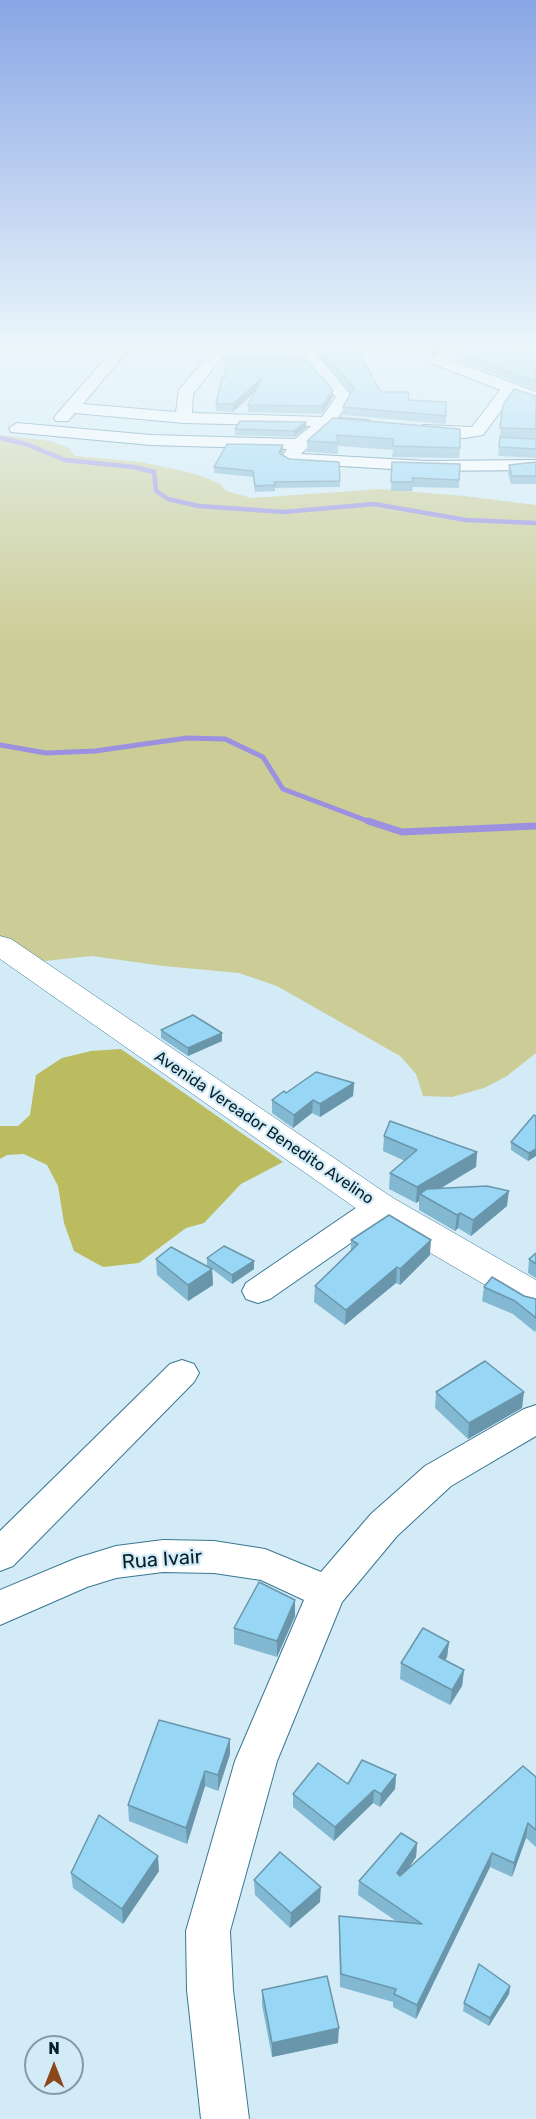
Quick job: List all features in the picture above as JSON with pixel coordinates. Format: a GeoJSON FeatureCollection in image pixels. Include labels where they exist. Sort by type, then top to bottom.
{"type":"FeatureCollection","features":[{"type":"Feature","properties":{"kind":"main road","name":"Avenida Vereador Benedito Avelino"},"geometry":{"type":"LineString","coordinates":[[0,945],[380,1207],[536,1297]]}},
{"type":"Feature","properties":{"kind":"street"},"geometry":{"type":"LineString","coordinates":[[202,444],[426,465],[536,465]]}},
{"type":"Feature","properties":{"kind":"street"},"geometry":{"type":"LineString","coordinates":[[295,451],[303,444]]}},
{"type":"Feature","properties":{"kind":"street"},"geometry":{"type":"LineString","coordinates":[[258,1291],[380,1207]]}},
{"type":"Feature","properties":{"kind":"street"},"geometry":{"type":"LineString","coordinates":[[0,1555],[182,1373]]}},
{"type":"Feature","properties":{"kind":"street"},"geometry":{"type":"LineString","coordinates":[[225,2119],[210,1990],[208,1931],[256,1761],[327,1592],[384,1525],[438,1476],[536,1419]]}},
{"type":"Feature","properties":{"kind":"street","name":"Rua Ivair"},"geometry":{"type":"LineString","coordinates":[[0,1608],[77,1574],[116,1562],[163,1556],[214,1557],[265,1565],[327,1592]]}},
{"type":"Feature","properties":{"kind":"green space"},"geometry":{"type":"Polygon","coordinates":[[[0,444],[58,444],[69,448],[75,456],[141,462],[202,476],[220,484],[226,491],[252,498],[381,489],[536,505],[536,1053],[507,1076],[484,1088],[452,1097],[423,1096],[416,1074],[400,1056],[277,986],[239,973],[92,956],[26,963],[0,945],[0,444]]]}},
{"type":"Feature","properties":{"kind":"shaded area"},"geometry":{"type":"Polygon","coordinates":[[[121,1049],[283,1162],[241,1184],[204,1223],[186,1228],[139,1263],[103,1267],[74,1251],[64,1223],[58,1186],[47,1165],[24,1154],[7,1155],[0,1159],[0,1126],[18,1126],[30,1115],[36,1075],[62,1058],[91,1051],[121,1049]]]}},
{"type":"Feature","properties":{"kind":"building"},"geometry":{"type":"Polygon","coordinates":[[[227,444],[283,445],[279,453],[289,459],[339,462],[340,481],[274,482],[275,485],[255,486],[253,471],[214,467],[227,444]]]}},
{"type":"Feature","properties":{"kind":"building"},"geometry":{"type":"Polygon","coordinates":[[[393,444],[460,444],[460,448],[393,446],[393,444]]]}},
{"type":"Feature","properties":{"kind":"building"},"geometry":{"type":"Polygon","coordinates":[[[499,444],[536,444],[536,449],[499,447],[499,444]]]}},
{"type":"Feature","properties":{"kind":"building"},"geometry":{"type":"Polygon","coordinates":[[[392,462],[460,464],[459,480],[412,478],[413,482],[391,482],[392,462]]]}},
{"type":"Feature","properties":{"kind":"building"},"geometry":{"type":"Polygon","coordinates":[[[536,462],[536,476],[512,476],[509,465],[536,462]]]}},
{"type":"Feature","properties":{"kind":"building"},"geometry":{"type":"Polygon","coordinates":[[[193,1015],[222,1033],[188,1048],[161,1030],[193,1015]]]}},
{"type":"Feature","properties":{"kind":"building"},"geometry":{"type":"Polygon","coordinates":[[[316,1072],[354,1083],[320,1104],[313,1100],[294,1115],[272,1100],[284,1091],[286,1093],[316,1072]]]}},
{"type":"Feature","properties":{"kind":"building"},"geometry":{"type":"Polygon","coordinates":[[[534,1115],[536,1116],[536,1149],[529,1153],[511,1142],[534,1115]]]}},
{"type":"Feature","properties":{"kind":"building"},"geometry":{"type":"Polygon","coordinates":[[[390,1121],[477,1152],[417,1187],[390,1173],[417,1150],[384,1136],[390,1121]]]}},
{"type":"Feature","properties":{"kind":"building"},"geometry":{"type":"Polygon","coordinates":[[[487,1186],[509,1191],[473,1220],[460,1213],[457,1215],[420,1194],[427,1189],[487,1186]]]}},
{"type":"Feature","properties":{"kind":"building"},"geometry":{"type":"Polygon","coordinates":[[[389,1215],[431,1240],[400,1269],[397,1267],[346,1310],[315,1286],[358,1244],[351,1240],[389,1215]]]}},
{"type":"Feature","properties":{"kind":"building"},"geometry":{"type":"Polygon","coordinates":[[[224,1246],[254,1261],[232,1275],[207,1258],[224,1246]]]}},
{"type":"Feature","properties":{"kind":"building"},"geometry":{"type":"Polygon","coordinates":[[[171,1247],[212,1269],[188,1285],[156,1259],[171,1247]]]}},
{"type":"Feature","properties":{"kind":"building"},"geometry":{"type":"Polygon","coordinates":[[[536,1253],[536,1264],[529,1259],[536,1253]]]}},
{"type":"Feature","properties":{"kind":"building"},"geometry":{"type":"Polygon","coordinates":[[[492,1277],[524,1296],[536,1299],[536,1318],[515,1301],[484,1287],[492,1277]]]}},
{"type":"Feature","properties":{"kind":"building"},"geometry":{"type":"Polygon","coordinates":[[[485,1361],[524,1392],[469,1423],[436,1392],[485,1361]]]}},
{"type":"Feature","properties":{"kind":"building"},"geometry":{"type":"Polygon","coordinates":[[[259,1582],[295,1600],[277,1641],[234,1628],[259,1582]]]}},
{"type":"Feature","properties":{"kind":"building"},"geometry":{"type":"Polygon","coordinates":[[[423,1628],[449,1642],[439,1657],[464,1670],[452,1690],[401,1663],[423,1628]]]}},
{"type":"Feature","properties":{"kind":"building"},"geometry":{"type":"Polygon","coordinates":[[[159,1720],[230,1739],[218,1775],[205,1771],[186,1828],[128,1805],[159,1720]]]}},
{"type":"Feature","properties":{"kind":"building"},"geometry":{"type":"Polygon","coordinates":[[[362,1760],[396,1775],[381,1794],[374,1790],[335,1827],[293,1794],[318,1763],[348,1784],[362,1760]]]}},
{"type":"Feature","properties":{"kind":"building"},"geometry":{"type":"Polygon","coordinates":[[[523,1766],[536,1777],[536,1830],[528,1823],[514,1863],[492,1853],[417,2005],[394,1994],[396,1989],[341,1974],[339,1916],[422,1924],[359,1881],[401,1833],[417,1843],[397,1873],[400,1876],[523,1766]]]}},
{"type":"Feature","properties":{"kind":"building"},"geometry":{"type":"Polygon","coordinates":[[[99,1815],[158,1856],[122,1909],[71,1873],[99,1815]]]}},
{"type":"Feature","properties":{"kind":"building"},"geometry":{"type":"Polygon","coordinates":[[[280,1852],[321,1887],[291,1913],[254,1880],[280,1852]]]}},
{"type":"Feature","properties":{"kind":"building"},"geometry":{"type":"Polygon","coordinates":[[[479,1964],[510,1986],[490,2018],[464,2003],[479,1964]]]}},
{"type":"Feature","properties":{"kind":"building"},"geometry":{"type":"Polygon","coordinates":[[[327,1976],[339,2028],[272,2043],[262,1990],[327,1976]]]}},
{"type":"Feature","properties":{"kind":"waterway"},"geometry":{"type":"LineString","coordinates":[[26,444],[65,460],[134,467],[154,472],[156,491],[168,499],[199,506],[284,512],[374,504],[466,520],[536,523]]}},
{"type":"Feature","properties":{"kind":"waterway"},"geometry":{"type":"LineString","coordinates":[[0,745],[46,753],[95,751],[187,738],[225,739],[263,757],[283,789],[373,823]]}},
{"type":"Feature","properties":{"kind":"waterway"},"geometry":{"type":"LineString","coordinates":[[368,821],[402,832],[536,826]]}}]}
